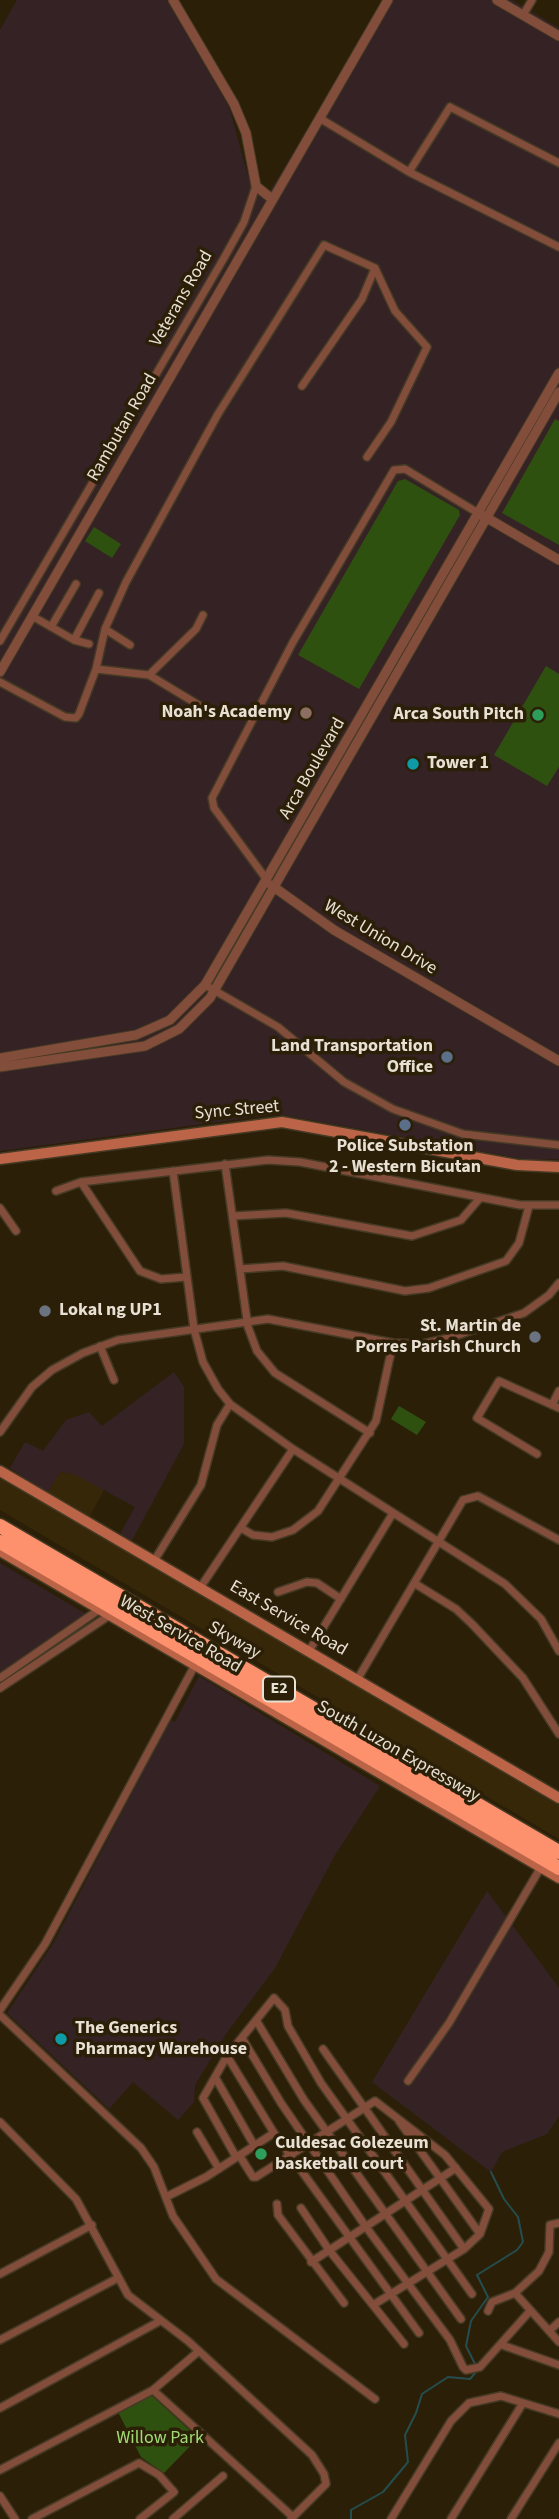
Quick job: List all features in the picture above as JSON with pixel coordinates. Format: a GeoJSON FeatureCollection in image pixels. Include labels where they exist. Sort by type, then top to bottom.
{"type":"FeatureCollection","features":[{"type":"Feature","properties":{"kind":"highway","name":"South Luzon Expressway"},"geometry":{"type":"LineString","coordinates":[[0,1524],[559,1849]]}},
{"type":"Feature","properties":{"kind":"highway","name":"Skyway"},"geometry":{"type":"LineString","coordinates":[[0,1540],[559,1865]]}},
{"type":"Feature","properties":{"kind":"main road","name":"Sync Street"},"geometry":{"type":"LineString","coordinates":[[0,1159],[282,1122],[517,1165],[559,1167]]}},
{"type":"Feature","properties":{"kind":"main road","name":"East Service Road"},"geometry":{"type":"LineString","coordinates":[[0,1471],[559,1798]]}},
{"type":"Feature","properties":{"kind":"main road","name":"West Service Road"},"geometry":{"type":"LineString","coordinates":[[0,1551],[559,1878]]}},
{"type":"Feature","properties":{"kind":"street","name":"Veterans Road"},"geometry":{"type":"LineString","coordinates":[[0,641],[224,258],[244,222],[256,186],[246,133],[234,104],[173,0]]}},
{"type":"Feature","properties":{"kind":"street","name":"Rambutan Road"},"geometry":{"type":"LineString","coordinates":[[0,672],[388,0]]}},
{"type":"Feature","properties":{"kind":"street"},"geometry":{"type":"LineString","coordinates":[[497,0],[559,36]]}},
{"type":"Feature","properties":{"kind":"street"},"geometry":{"type":"LineString","coordinates":[[526,10],[532,0]]}},
{"type":"Feature","properties":{"kind":"street"},"geometry":{"type":"LineString","coordinates":[[409,172],[450,107],[452,97]]}},
{"type":"Feature","properties":{"kind":"street"},"geometry":{"type":"LineString","coordinates":[[450,107],[559,163]]}},
{"type":"Feature","properties":{"kind":"street"},"geometry":{"type":"LineString","coordinates":[[321,119],[409,172],[559,247]]}},
{"type":"Feature","properties":{"kind":"street"},"geometry":{"type":"LineString","coordinates":[[256,186],[272,199]]}},
{"type":"Feature","properties":{"kind":"street"},"geometry":{"type":"LineString","coordinates":[[0,682],[71,719],[79,714],[96,669],[105,629],[126,582],[218,414],[324,245],[375,268],[395,312],[427,350],[391,422],[367,457]]}},
{"type":"Feature","properties":{"kind":"street"},"geometry":{"type":"LineString","coordinates":[[302,386],[362,299],[375,268]]}},
{"type":"Feature","properties":{"kind":"street","name":"Arca Boulevard"},"geometry":{"type":"LineString","coordinates":[[0,1067],[145,1046],[178,1028],[215,991],[559,373]]}},
{"type":"Feature","properties":{"kind":"street","name":"Arca Boulevard"},"geometry":{"type":"LineString","coordinates":[[0,1058],[136,1035],[170,1020],[205,985],[482,515],[559,392]]}},
{"type":"Feature","properties":{"kind":"street","name":"West Union Drive"},"geometry":{"type":"LineString","coordinates":[[482,515],[398,467],[390,474],[284,658],[246,737],[212,798],[214,808],[274,889],[334,930],[559,1061]]}},
{"type":"Feature","properties":{"kind":"street"},"geometry":{"type":"LineString","coordinates":[[482,515],[559,560]]}},
{"type":"Feature","properties":{"kind":"street"},"geometry":{"type":"LineString","coordinates":[[51,627],[76,584]]}},
{"type":"Feature","properties":{"kind":"street"},"geometry":{"type":"LineString","coordinates":[[74,640],[99,593]]}},
{"type":"Feature","properties":{"kind":"street"},"geometry":{"type":"LineString","coordinates":[[149,675],[195,629],[203,615]]}},
{"type":"Feature","properties":{"kind":"street"},"geometry":{"type":"LineString","coordinates":[[32,616],[74,640],[89,645]]}},
{"type":"Feature","properties":{"kind":"street"},"geometry":{"type":"LineString","coordinates":[[105,629],[130,645]]}},
{"type":"Feature","properties":{"kind":"street"},"geometry":{"type":"LineString","coordinates":[[96,669],[149,675],[208,710]]}},
{"type":"Feature","properties":{"kind":"street"},"geometry":{"type":"LineString","coordinates":[[205,985],[278,1027],[344,1082],[393,1110],[463,1134],[559,1145]]}},
{"type":"Feature","properties":{"kind":"street"},"geometry":{"type":"LineString","coordinates":[[57,1191],[80,1182],[268,1160],[300,1162],[529,1206],[559,1205]]}},
{"type":"Feature","properties":{"kind":"street"},"geometry":{"type":"LineString","coordinates":[[225,1164],[247,1322],[257,1352],[275,1373],[370,1433]]}},
{"type":"Feature","properties":{"kind":"street"},"geometry":{"type":"LineString","coordinates":[[173,1171],[194,1329],[203,1362],[230,1404],[293,1449],[519,1596],[541,1619],[559,1651]]}},
{"type":"Feature","properties":{"kind":"street"},"geometry":{"type":"LineString","coordinates":[[80,1182],[140,1271],[161,1279],[186,1278]]}},
{"type":"Feature","properties":{"kind":"street"},"geometry":{"type":"LineString","coordinates":[[233,1216],[286,1213],[412,1236],[461,1220],[480,1198]]}},
{"type":"Feature","properties":{"kind":"street"},"geometry":{"type":"LineString","coordinates":[[240,1269],[283,1266],[405,1291],[429,1288],[506,1261],[519,1243],[529,1206]]}},
{"type":"Feature","properties":{"kind":"street"},"geometry":{"type":"LineString","coordinates":[[0,1208],[16,1231]]}},
{"type":"Feature","properties":{"kind":"street"},"geometry":{"type":"LineString","coordinates":[[0,1432],[32,1387],[63,1363],[100,1346],[194,1329],[278,1320],[393,1343],[422,1344],[449,1338],[524,1313],[549,1295],[559,1283]]}},
{"type":"Feature","properties":{"kind":"street"},"geometry":{"type":"LineString","coordinates":[[241,1528],[261,1537],[293,1530],[318,1511],[370,1433],[383,1401],[393,1343]]}},
{"type":"Feature","properties":{"kind":"street"},"geometry":{"type":"LineString","coordinates":[[100,1346],[114,1380]]}},
{"type":"Feature","properties":{"kind":"street"},"geometry":{"type":"LineString","coordinates":[[537,1454],[478,1420],[496,1382],[503,1381],[556,1406],[559,1391]]}},
{"type":"Feature","properties":{"kind":"street"},"geometry":{"type":"LineString","coordinates":[[154,1561],[201,1485],[217,1425],[230,1404]]}},
{"type":"Feature","properties":{"kind":"street"},"geometry":{"type":"LineString","coordinates":[[200,1588],[293,1449]]}},
{"type":"Feature","properties":{"kind":"street"},"geometry":{"type":"LineString","coordinates":[[357,1680],[458,1506],[473,1496],[559,1540]]}},
{"type":"Feature","properties":{"kind":"street"},"geometry":{"type":"LineString","coordinates":[[309,1651],[393,1513]]}},
{"type":"Feature","properties":{"kind":"street"},"geometry":{"type":"LineString","coordinates":[[278,1592],[307,1582],[317,1583],[341,1599]]}},
{"type":"Feature","properties":{"kind":"street"},"geometry":{"type":"LineString","coordinates":[[414,1583],[456,1609],[472,1624],[523,1678],[559,1734]]}},
{"type":"Feature","properties":{"kind":"street"},"geometry":{"type":"LineString","coordinates":[[0,1688],[72,1633],[105,1612]]}},
{"type":"Feature","properties":{"kind":"street"},"geometry":{"type":"LineString","coordinates":[[0,1678],[105,1612]]}},
{"type":"Feature","properties":{"kind":"street"},"geometry":{"type":"LineString","coordinates":[[0,2010],[45,1944],[195,1665]]}},
{"type":"Feature","properties":{"kind":"street"},"geometry":{"type":"LineString","coordinates":[[408,2081],[449,2023],[541,1867]]}},
{"type":"Feature","properties":{"kind":"street"},"geometry":{"type":"LineString","coordinates":[[373,2305],[390,2294],[409,2283],[428,2271],[446,2260],[464,2249],[480,2234],[489,2209],[445,2155],[375,2101],[345,2119],[254,2178],[204,2102],[204,2095],[227,2056],[271,1999],[278,2000],[285,2010],[288,2026],[345,2119],[403,2202],[446,2260],[472,2294]]}},
{"type":"Feature","properties":{"kind":"street"},"geometry":{"type":"LineString","coordinates":[[0,2015],[141,2148],[154,2167],[186,2238],[216,2279],[375,2399]]}},
{"type":"Feature","properties":{"kind":"street"},"geometry":{"type":"LineString","coordinates":[[256,2020],[327,2131],[461,2319]]}},
{"type":"Feature","properties":{"kind":"street"},"geometry":{"type":"LineString","coordinates":[[242,2038],[366,2227],[450,2340],[466,2370],[480,2367],[530,2311]]}},
{"type":"Feature","properties":{"kind":"street"},"geometry":{"type":"LineString","coordinates":[[323,2049],[464,2249]]}},
{"type":"Feature","properties":{"kind":"street"},"geometry":{"type":"LineString","coordinates":[[227,2056],[274,2133],[419,2333]]}},
{"type":"Feature","properties":{"kind":"street"},"geometry":{"type":"LineString","coordinates":[[215,2077],[254,2145]]}},
{"type":"Feature","properties":{"kind":"street"},"geometry":{"type":"LineString","coordinates":[[397,2119],[480,2234]]}},
{"type":"Feature","properties":{"kind":"street"},"geometry":{"type":"LineString","coordinates":[[0,2122],[75,2198],[128,2295],[199,2351],[312,2455],[324,2474],[326,2484],[292,2518],[153,2390]]}},
{"type":"Feature","properties":{"kind":"street"},"geometry":{"type":"LineString","coordinates":[[197,2132],[219,2169]]}},
{"type":"Feature","properties":{"kind":"street"},"geometry":{"type":"LineString","coordinates":[[166,2197],[219,2169],[274,2133]]}},
{"type":"Feature","properties":{"kind":"street"},"geometry":{"type":"LineString","coordinates":[[311,2262],[456,2168]]}},
{"type":"Feature","properties":{"kind":"street"},"geometry":{"type":"LineString","coordinates":[[277,2204],[278,2215],[344,2303]]}},
{"type":"Feature","properties":{"kind":"street"},"geometry":{"type":"LineString","coordinates":[[301,2208],[329,2250],[404,2344]]}},
{"type":"Feature","properties":{"kind":"street"},"geometry":{"type":"LineString","coordinates":[[488,2311],[492,2302],[515,2293],[544,2263],[549,2252],[550,2225],[559,2223]]}},
{"type":"Feature","properties":{"kind":"street"},"geometry":{"type":"LineString","coordinates":[[0,2274],[92,2225]]}},
{"type":"Feature","properties":{"kind":"street"},"geometry":{"type":"LineString","coordinates":[[0,2340],[118,2278]]}},
{"type":"Feature","properties":{"kind":"street"},"geometry":{"type":"LineString","coordinates":[[515,2293],[559,2342]]}},
{"type":"Feature","properties":{"kind":"street"},"geometry":{"type":"LineString","coordinates":[[0,2408],[160,2320]]}},
{"type":"Feature","properties":{"kind":"street"},"geometry":{"type":"LineString","coordinates":[[549,2331],[559,2322]]}},
{"type":"Feature","properties":{"kind":"street"},"geometry":{"type":"LineString","coordinates":[[502,2345],[559,2365]]}},
{"type":"Feature","properties":{"kind":"street"},"geometry":{"type":"LineString","coordinates":[[0,2470],[153,2390],[199,2351]]}},
{"type":"Feature","properties":{"kind":"street"},"geometry":{"type":"LineString","coordinates":[[391,2519],[460,2411],[469,2403],[493,2396],[559,2414]]}},
{"type":"Feature","properties":{"kind":"street"},"geometry":{"type":"LineString","coordinates":[[451,2519],[523,2403]]}},
{"type":"Feature","properties":{"kind":"street"},"geometry":{"type":"LineString","coordinates":[[511,2519],[559,2443]]}},
{"type":"Feature","properties":{"kind":"street"},"geometry":{"type":"LineString","coordinates":[[32,2519],[139,2463],[159,2475],[174,2489],[172,2496],[140,2519]]}},
{"type":"Feature","properties":{"kind":"street"},"geometry":{"type":"LineString","coordinates":[[175,2519],[223,2476]]}},
{"type":"Feature","properties":{"kind":"street"},"geometry":{"type":"LineString","coordinates":[[0,2496],[15,2519]]}},
{"type":"Feature","properties":{"kind":"shaded area"},"geometry":{"type":"Polygon","coordinates":[[[17,0],[167,0],[229,107],[248,176],[270,191],[386,0],[512,0],[559,28],[559,1159],[529,1160],[278,1114],[0,1151],[0,30],[17,0]]]}},
{"type":"Feature","properties":{"kind":"shaded area"},"geometry":{"type":"Polygon","coordinates":[[[174,1372],[184,1387],[184,1444],[131,1542],[119,1536],[135,1507],[74,1474],[60,1472],[47,1493],[10,1468],[25,1442],[43,1451],[66,1420],[89,1412],[102,1426],[174,1372]]]}},
{"type":"Feature","properties":{"kind":"shaded area"},"geometry":{"type":"Polygon","coordinates":[[[60,1472],[74,1474],[104,1490],[88,1519],[47,1493],[60,1472]]]}},
{"type":"Feature","properties":{"kind":"shaded area"},"geometry":{"type":"Polygon","coordinates":[[[0,1477],[559,1805],[559,1839],[0,1510],[0,1477]]]}},
{"type":"Feature","properties":{"kind":"shaded area"},"geometry":{"type":"Polygon","coordinates":[[[0,1563],[86,1614],[0,1674],[0,1563]]]}},
{"type":"Feature","properties":{"kind":"shaded area"},"geometry":{"type":"Polygon","coordinates":[[[199,1676],[380,1786],[335,1855],[275,1968],[226,2034],[195,2085],[194,2102],[178,2120],[133,2082],[109,2109],[7,2013],[53,1944],[170,1720],[175,1722],[199,1676]]]}},
{"type":"Feature","properties":{"kind":"shaded area"},"geometry":{"type":"Polygon","coordinates":[[[487,1891],[559,1988],[559,2116],[547,2134],[502,2152],[491,2172],[372,2082],[487,1891]]]}},
{"type":"Feature","properties":{"kind":"green space"},"geometry":{"type":"Polygon","coordinates":[[[555,419],[559,421],[559,545],[502,513],[555,419]]]}},
{"type":"Feature","properties":{"kind":"green space"},"geometry":{"type":"Polygon","coordinates":[[[405,479],[459,510],[460,515],[359,689],[298,655],[398,481],[405,479]]]}},
{"type":"Feature","properties":{"kind":"green space"},"geometry":{"type":"Polygon","coordinates":[[[94,527],[121,544],[112,558],[85,541],[94,527]]]}},
{"type":"Feature","properties":{"kind":"green space","name":"Arca South Pitch"},"geometry":{"type":"Polygon","coordinates":[[[546,666],[559,674],[559,767],[547,786],[494,755],[546,666]]]}},
{"type":"Feature","properties":{"kind":"green space"},"geometry":{"type":"Polygon","coordinates":[[[399,1406],[426,1422],[417,1435],[391,1419],[399,1406]]]}},
{"type":"Feature","properties":{"kind":"green space","name":"Willow Park"},"geometry":{"type":"Polygon","coordinates":[[[151,2395],[198,2438],[164,2473],[141,2457],[118,2412],[151,2395]]]}},
{"type":"Feature","properties":{"kind":"waterway"},"geometry":{"type":"LineString","coordinates":[[476,2366],[466,2346],[471,2321],[488,2297],[477,2275],[517,2250],[523,2242],[518,2217],[504,2199],[491,2172]]}},
{"type":"Feature","properties":{"kind":"waterway"},"geometry":{"type":"LineString","coordinates":[[351,2519],[351,2510],[383,2492],[408,2462],[405,2435],[422,2394],[448,2377],[470,2379],[476,2372]]}},
{"type":"Feature","properties":{"kind":"place","name":"Noah's Academy"},"geometry":{"type":"Point","coordinates":[306,713]}},
{"type":"Feature","properties":{"kind":"place","name":"Arca South Pitch"},"geometry":{"type":"Point","coordinates":[538,715]}},
{"type":"Feature","properties":{"kind":"place","name":"Tower 1"},"geometry":{"type":"Point","coordinates":[413,764]}},
{"type":"Feature","properties":{"kind":"place","name":"Land Transportation Office"},"geometry":{"type":"Point","coordinates":[447,1057]}},
{"type":"Feature","properties":{"kind":"place","name":"Police Substation 2 - Western Bicutan"},"geometry":{"type":"Point","coordinates":[405,1125]}},
{"type":"Feature","properties":{"kind":"place","name":"Lokal ng UP1"},"geometry":{"type":"Point","coordinates":[45,1311]}},
{"type":"Feature","properties":{"kind":"place","name":"St. Martin de Porres Parish Church"},"geometry":{"type":"Point","coordinates":[535,1337]}},
{"type":"Feature","properties":{"kind":"place","name":"The Generics Pharmacy Warehouse"},"geometry":{"type":"Point","coordinates":[61,2039]}},
{"type":"Feature","properties":{"kind":"place","name":"Culdesac Golezeum basketball court"},"geometry":{"type":"Point","coordinates":[261,2154]}}]}
